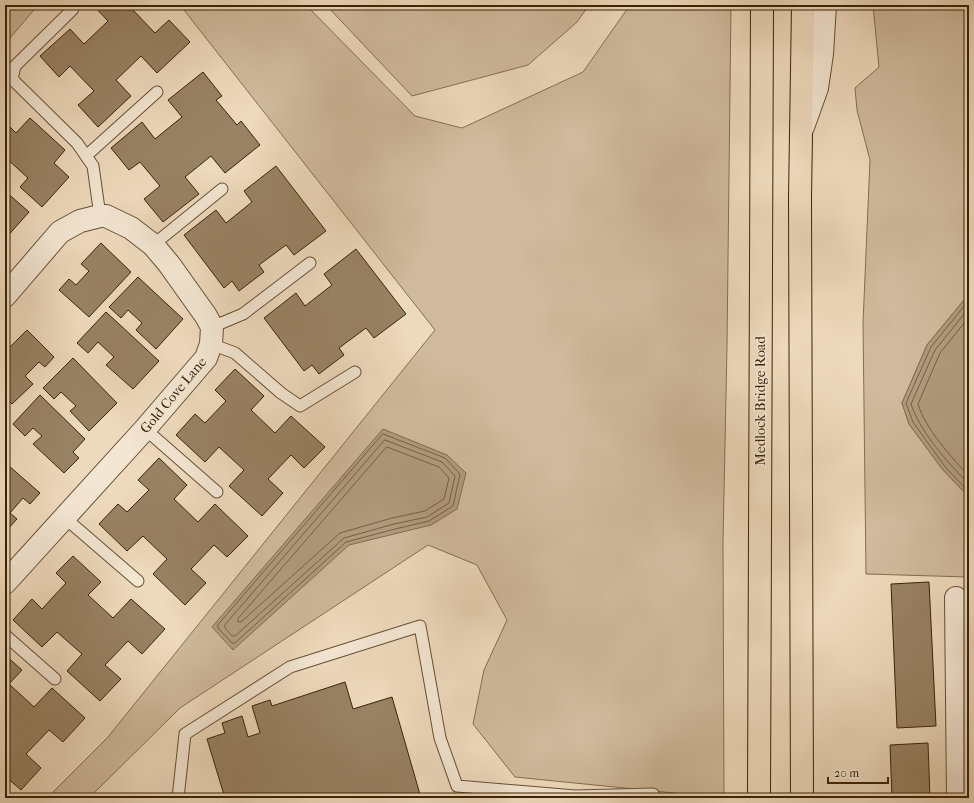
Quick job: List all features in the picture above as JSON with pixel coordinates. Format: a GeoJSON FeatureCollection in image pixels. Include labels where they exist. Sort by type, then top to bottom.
{"type":"FeatureCollection","features":[{"type":"Feature","properties":{"kind":"highway","name":"Medlock Bridge Road"},"geometry":{"type":"LineString","coordinates":[[759,798],[762,5]]}},
{"type":"Feature","properties":{"kind":"highway"},"geometry":{"type":"LineString","coordinates":[[802,798],[800,214],[803,5]]}},
{"type":"Feature","properties":{"kind":"street"},"geometry":{"type":"LineString","coordinates":[[801,132],[817,88],[822,54],[825,5]]}},
{"type":"Feature","properties":{"kind":"street"},"geometry":{"type":"LineString","coordinates":[[5,296],[60,232],[80,221],[106,216],[131,228],[153,245],[169,264],[206,316],[211,335]]}},
{"type":"Feature","properties":{"kind":"street","name":"Gold Cove Lane"},"geometry":{"type":"LineString","coordinates":[[5,583],[145,429],[206,358],[211,335]]}},
{"type":"Feature","properties":{"kind":"street"},"geometry":{"type":"LineString","coordinates":[[956,598],[958,798]]}},
{"type":"Feature","properties":{"kind":"lane"},"geometry":{"type":"LineString","coordinates":[[73,9],[16,66],[12,79],[77,143],[86,156],[92,166],[100,216]]}},
{"type":"Feature","properties":{"kind":"lane"},"geometry":{"type":"LineString","coordinates":[[86,156],[157,92]]}},
{"type":"Feature","properties":{"kind":"lane"},"geometry":{"type":"LineString","coordinates":[[153,245],[222,189]]}},
{"type":"Feature","properties":{"kind":"lane"},"geometry":{"type":"LineString","coordinates":[[310,262],[243,314],[211,335],[235,353],[281,394],[300,406],[355,372]]}},
{"type":"Feature","properties":{"kind":"lane"},"geometry":{"type":"LineString","coordinates":[[145,429],[217,492]]}},
{"type":"Feature","properties":{"kind":"lane"},"geometry":{"type":"LineString","coordinates":[[65,518],[138,581]]}},
{"type":"Feature","properties":{"kind":"lane"},"geometry":{"type":"LineString","coordinates":[[178,798],[185,734],[290,667],[420,626],[440,738],[457,786],[575,796],[653,794],[656,798]]}},
{"type":"Feature","properties":{"kind":"lane"},"geometry":{"type":"LineString","coordinates":[[5,635],[55,679]]}},
{"type":"Feature","properties":{"kind":"shaded area"},"geometry":{"type":"Polygon","coordinates":[[[5,5],[38,5],[5,44],[5,5]]]}},
{"type":"Feature","properties":{"kind":"shaded area"},"geometry":{"type":"Polygon","coordinates":[[[180,5],[306,5],[415,116],[462,128],[583,72],[630,5],[731,5],[723,543],[724,798],[515,777],[473,724],[484,670],[507,620],[477,565],[428,545],[180,708],[89,798],[47,798],[108,737],[435,330],[180,5]]]}},
{"type":"Feature","properties":{"kind":"shaded area"},"geometry":{"type":"Polygon","coordinates":[[[326,5],[589,5],[577,22],[528,65],[412,96],[326,5]]]}},
{"type":"Feature","properties":{"kind":"shaded area"},"geometry":{"type":"Polygon","coordinates":[[[873,5],[969,5],[969,294],[927,345],[902,403],[909,424],[943,470],[969,497],[969,577],[866,574],[863,323],[870,160],[857,110],[855,88],[879,67],[873,5]]]}},
{"type":"Feature","properties":{"kind":"water"},"geometry":{"type":"Polygon","coordinates":[[[969,294],[969,497],[943,470],[909,424],[902,403],[927,345],[969,294]]]}},
{"type":"Feature","properties":{"kind":"water"},"geometry":{"type":"Polygon","coordinates":[[[383,429],[447,455],[466,473],[457,509],[431,525],[349,545],[233,650],[212,627],[383,429]]]}},
{"type":"Feature","properties":{"kind":"building"},"geometry":{"type":"Polygon","coordinates":[[[93,5],[136,5],[132,9],[155,33],[169,20],[190,42],[157,73],[141,56],[116,80],[131,96],[98,127],[78,105],[94,91],[70,66],[59,77],[40,56],[70,29],[84,44],[108,21],[93,5]]]}},
{"type":"Feature","properties":{"kind":"building"},"geometry":{"type":"Polygon","coordinates":[[[203,72],[222,96],[216,100],[237,125],[241,121],[260,145],[225,173],[211,156],[185,177],[199,194],[163,222],[144,199],[160,186],[140,162],[129,170],[111,148],[142,122],[155,139],[182,117],[168,100],[203,72]]]}},
{"type":"Feature","properties":{"kind":"building"},"geometry":{"type":"Polygon","coordinates":[[[30,118],[65,150],[54,163],[69,177],[42,207],[20,187],[28,178],[5,157],[5,122],[16,133],[30,118]]]}},
{"type":"Feature","properties":{"kind":"building"},"geometry":{"type":"Polygon","coordinates":[[[276,166],[326,231],[294,255],[286,245],[259,265],[264,272],[239,291],[232,281],[224,288],[184,235],[216,210],[226,223],[252,202],[244,191],[276,166]]]}},
{"type":"Feature","properties":{"kind":"building"},"geometry":{"type":"Polygon","coordinates":[[[5,191],[29,212],[5,239],[5,191]]]}},
{"type":"Feature","properties":{"kind":"building"},"geometry":{"type":"Polygon","coordinates":[[[101,243],[131,272],[89,317],[59,290],[69,279],[76,285],[89,271],[81,264],[101,243]]]}},
{"type":"Feature","properties":{"kind":"building"},"geometry":{"type":"Polygon","coordinates":[[[356,249],[406,314],[374,338],[366,328],[339,348],[344,355],[319,374],[312,365],[304,371],[264,318],[296,293],[305,306],[332,285],[324,274],[356,249]]]}},
{"type":"Feature","properties":{"kind":"building"},"geometry":{"type":"Polygon","coordinates":[[[138,277],[183,319],[156,349],[136,330],[142,323],[128,310],[121,318],[109,307],[138,277]]]}},
{"type":"Feature","properties":{"kind":"building"},"geometry":{"type":"Polygon","coordinates":[[[106,312],[159,361],[133,389],[106,365],[114,357],[98,342],[88,353],[77,343],[106,312]]]}},
{"type":"Feature","properties":{"kind":"building"},"geometry":{"type":"Polygon","coordinates":[[[27,330],[54,357],[45,367],[39,362],[25,376],[33,384],[12,404],[5,397],[5,352],[27,330]]]}},
{"type":"Feature","properties":{"kind":"building"},"geometry":{"type":"Polygon","coordinates":[[[73,358],[117,403],[89,431],[70,411],[76,406],[61,392],[54,399],[43,388],[73,358]]]}},
{"type":"Feature","properties":{"kind":"building"},"geometry":{"type":"Polygon","coordinates":[[[235,369],[264,396],[251,410],[275,433],[291,416],[325,447],[304,468],[291,455],[268,479],[283,493],[262,516],[229,486],[244,470],[219,447],[205,462],[176,435],[195,414],[205,423],[226,401],[215,390],[235,369]]]}},
{"type":"Feature","properties":{"kind":"building"},"geometry":{"type":"Polygon","coordinates":[[[40,395],[85,439],[73,452],[79,458],[64,473],[33,444],[42,436],[33,428],[25,436],[13,424],[40,395]]]}},
{"type":"Feature","properties":{"kind":"building"},"geometry":{"type":"Polygon","coordinates":[[[159,458],[187,485],[174,499],[198,522],[215,504],[248,536],[227,557],[214,545],[191,569],[206,583],[185,605],[153,574],[167,559],[143,536],[127,551],[99,524],[118,504],[127,512],[149,490],[138,480],[159,458]]]}},
{"type":"Feature","properties":{"kind":"building"},"geometry":{"type":"Polygon","coordinates":[[[9,466],[40,493],[30,504],[23,498],[10,513],[17,519],[5,532],[5,471],[9,466]]]}},
{"type":"Feature","properties":{"kind":"building"},"geometry":{"type":"Polygon","coordinates":[[[73,556],[101,582],[88,595],[113,618],[131,599],[165,629],[142,654],[128,641],[105,665],[121,679],[100,701],[67,671],[82,654],[57,632],[42,647],[13,620],[32,599],[42,609],[66,583],[56,573],[73,556]]]}},
{"type":"Feature","properties":{"kind":"building"},"geometry":{"type":"Polygon","coordinates":[[[929,582],[936,726],[897,728],[891,584],[929,582]]]}},
{"type":"Feature","properties":{"kind":"building"},"geometry":{"type":"Polygon","coordinates":[[[5,655],[22,670],[9,684],[34,707],[52,688],[85,718],[63,742],[49,730],[26,754],[41,768],[21,790],[5,776],[5,655]]]}},
{"type":"Feature","properties":{"kind":"building"},"geometry":{"type":"Polygon","coordinates":[[[345,682],[353,709],[392,697],[421,798],[225,798],[207,739],[225,733],[222,723],[242,716],[248,737],[260,733],[252,706],[270,700],[272,706],[345,682]]]}},
{"type":"Feature","properties":{"kind":"building"},"geometry":{"type":"Polygon","coordinates":[[[928,743],[930,798],[892,798],[890,745],[928,743]]]}}]}
